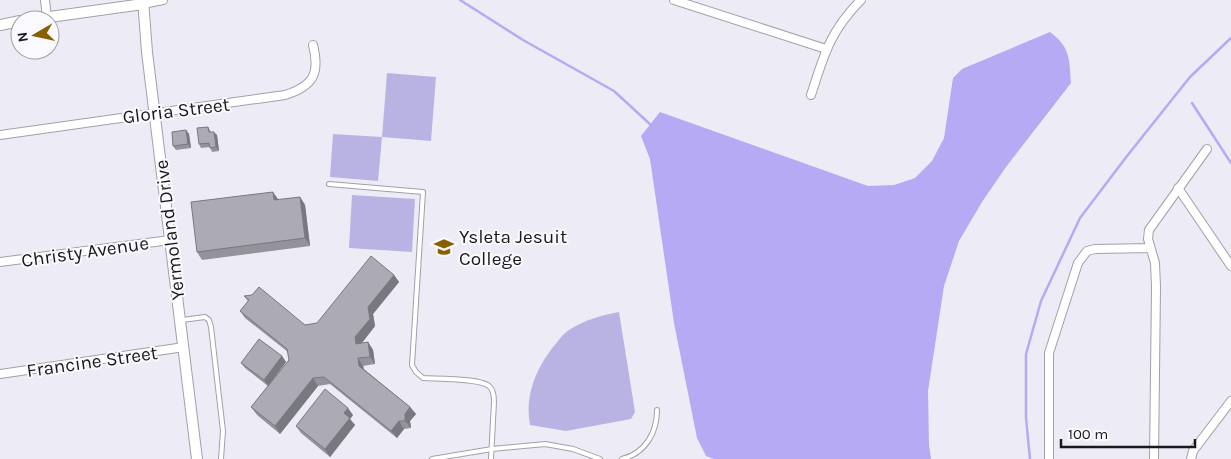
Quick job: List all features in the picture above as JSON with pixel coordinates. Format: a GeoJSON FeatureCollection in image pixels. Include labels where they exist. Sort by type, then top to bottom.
{"type":"FeatureCollection","features":[{"type":"Feature","properties":{"kind":"street"},"geometry":{"type":"LineString","coordinates":[[60,15],[163,0]]}},
{"type":"Feature","properties":{"kind":"street"},"geometry":{"type":"LineString","coordinates":[[674,0],[826,49]]}},
{"type":"Feature","properties":{"kind":"street"},"geometry":{"type":"LineString","coordinates":[[811,96],[826,49],[842,22],[861,0]]}},
{"type":"Feature","properties":{"kind":"street","name":"Yermoland Drive"},"geometry":{"type":"LineString","coordinates":[[143,2],[184,347],[195,459]]}},
{"type":"Feature","properties":{"kind":"street","name":"Gloria Street"},"geometry":{"type":"LineString","coordinates":[[0,135],[155,112],[271,98],[294,92],[308,83],[316,71],[316,57],[313,44]]}},
{"type":"Feature","properties":{"kind":"street"},"geometry":{"type":"LineString","coordinates":[[1154,459],[1156,287],[1155,263],[1148,239],[1148,230],[1208,149]]}},
{"type":"Feature","properties":{"kind":"street"},"geometry":{"type":"LineString","coordinates":[[1178,188],[1231,266]]}},
{"type":"Feature","properties":{"kind":"street","name":"Christy Avenue"},"geometry":{"type":"LineString","coordinates":[[0,262],[170,240]]}},
{"type":"Feature","properties":{"kind":"street"},"geometry":{"type":"LineString","coordinates":[[1049,459],[1048,353],[1078,263],[1087,251],[1095,249],[1150,248]]}},
{"type":"Feature","properties":{"kind":"street","name":"Francine Street"},"geometry":{"type":"LineString","coordinates":[[0,374],[184,347]]}},
{"type":"Feature","properties":{"kind":"street"},"geometry":{"type":"LineString","coordinates":[[1191,459],[1193,451],[1231,400]]}},
{"type":"Feature","properties":{"kind":"lane"},"geometry":{"type":"LineString","coordinates":[[329,184],[423,192],[412,365],[423,378],[480,382],[491,387],[494,393],[491,459]]}},
{"type":"Feature","properties":{"kind":"lane"},"geometry":{"type":"LineString","coordinates":[[180,320],[205,318],[209,320],[224,431],[221,459]]}},
{"type":"Feature","properties":{"kind":"lane"},"geometry":{"type":"LineString","coordinates":[[622,459],[638,452],[648,441],[655,429],[657,410]]}},
{"type":"Feature","properties":{"kind":"lane"},"geometry":{"type":"LineString","coordinates":[[432,459],[492,449],[551,444],[573,449],[600,459]]}},
{"type":"Feature","properties":{"kind":"shaded area"},"geometry":{"type":"Polygon","coordinates":[[[1050,32],[1062,43],[1068,54],[1071,83],[1006,167],[982,202],[959,241],[944,286],[928,391],[931,459],[714,459],[706,456],[697,438],[674,323],[650,159],[641,136],[660,112],[868,186],[894,185],[915,178],[932,161],[944,138],[953,78],[962,69],[1050,32]]]}},
{"type":"Feature","properties":{"kind":"shaded area"},"geometry":{"type":"Polygon","coordinates":[[[387,73],[436,77],[431,141],[382,137],[387,73]]]}},
{"type":"Feature","properties":{"kind":"shaded area"},"geometry":{"type":"Polygon","coordinates":[[[333,134],[382,137],[378,181],[330,177],[333,134]]]}},
{"type":"Feature","properties":{"kind":"shaded area"},"geometry":{"type":"Polygon","coordinates":[[[352,195],[415,199],[412,252],[349,248],[352,195]]]}},
{"type":"Feature","properties":{"kind":"shaded area"},"geometry":{"type":"Polygon","coordinates":[[[619,312],[635,412],[631,419],[566,431],[530,425],[529,402],[534,380],[544,359],[551,350],[567,331],[575,326],[593,318],[619,312]]]}},
{"type":"Feature","properties":{"kind":"building"},"geometry":{"type":"Polygon","coordinates":[[[208,127],[209,132],[214,132],[216,147],[210,148],[209,143],[199,144],[197,128],[208,127]]]}},
{"type":"Feature","properties":{"kind":"building"},"geometry":{"type":"Polygon","coordinates":[[[186,130],[188,144],[173,146],[172,132],[186,130]]]}},
{"type":"Feature","properties":{"kind":"building"},"geometry":{"type":"Polygon","coordinates":[[[273,192],[274,200],[300,197],[305,238],[197,252],[191,202],[273,192]]]}},
{"type":"Feature","properties":{"kind":"building"},"geometry":{"type":"Polygon","coordinates":[[[371,256],[394,275],[368,307],[370,319],[355,337],[356,344],[368,342],[370,357],[358,358],[359,366],[410,407],[405,414],[405,421],[399,421],[391,431],[324,377],[313,378],[275,426],[251,407],[289,360],[287,349],[240,311],[249,300],[244,296],[252,295],[259,287],[305,325],[317,323],[371,256]]]}},
{"type":"Feature","properties":{"kind":"building"},"geometry":{"type":"Polygon","coordinates":[[[259,339],[282,356],[264,380],[241,363],[259,339]]]}},
{"type":"Feature","properties":{"kind":"building"},"geometry":{"type":"Polygon","coordinates":[[[325,389],[348,408],[344,413],[350,418],[325,449],[296,426],[325,389]]]}},
{"type":"Feature","properties":{"kind":"waterway"},"geometry":{"type":"LineString","coordinates":[[460,0],[523,40],[614,91],[652,126]]}},
{"type":"Feature","properties":{"kind":"waterway"},"geometry":{"type":"LineString","coordinates":[[1030,459],[1026,418],[1026,354],[1041,301],[1080,218],[1190,77],[1231,38]]}},
{"type":"Feature","properties":{"kind":"waterway"},"geometry":{"type":"LineString","coordinates":[[1192,103],[1231,163]]}},
{"type":"Feature","properties":{"kind":"place","name":"Ysleta Jesuit College"},"geometry":{"type":"Point","coordinates":[444,247]}}]}
